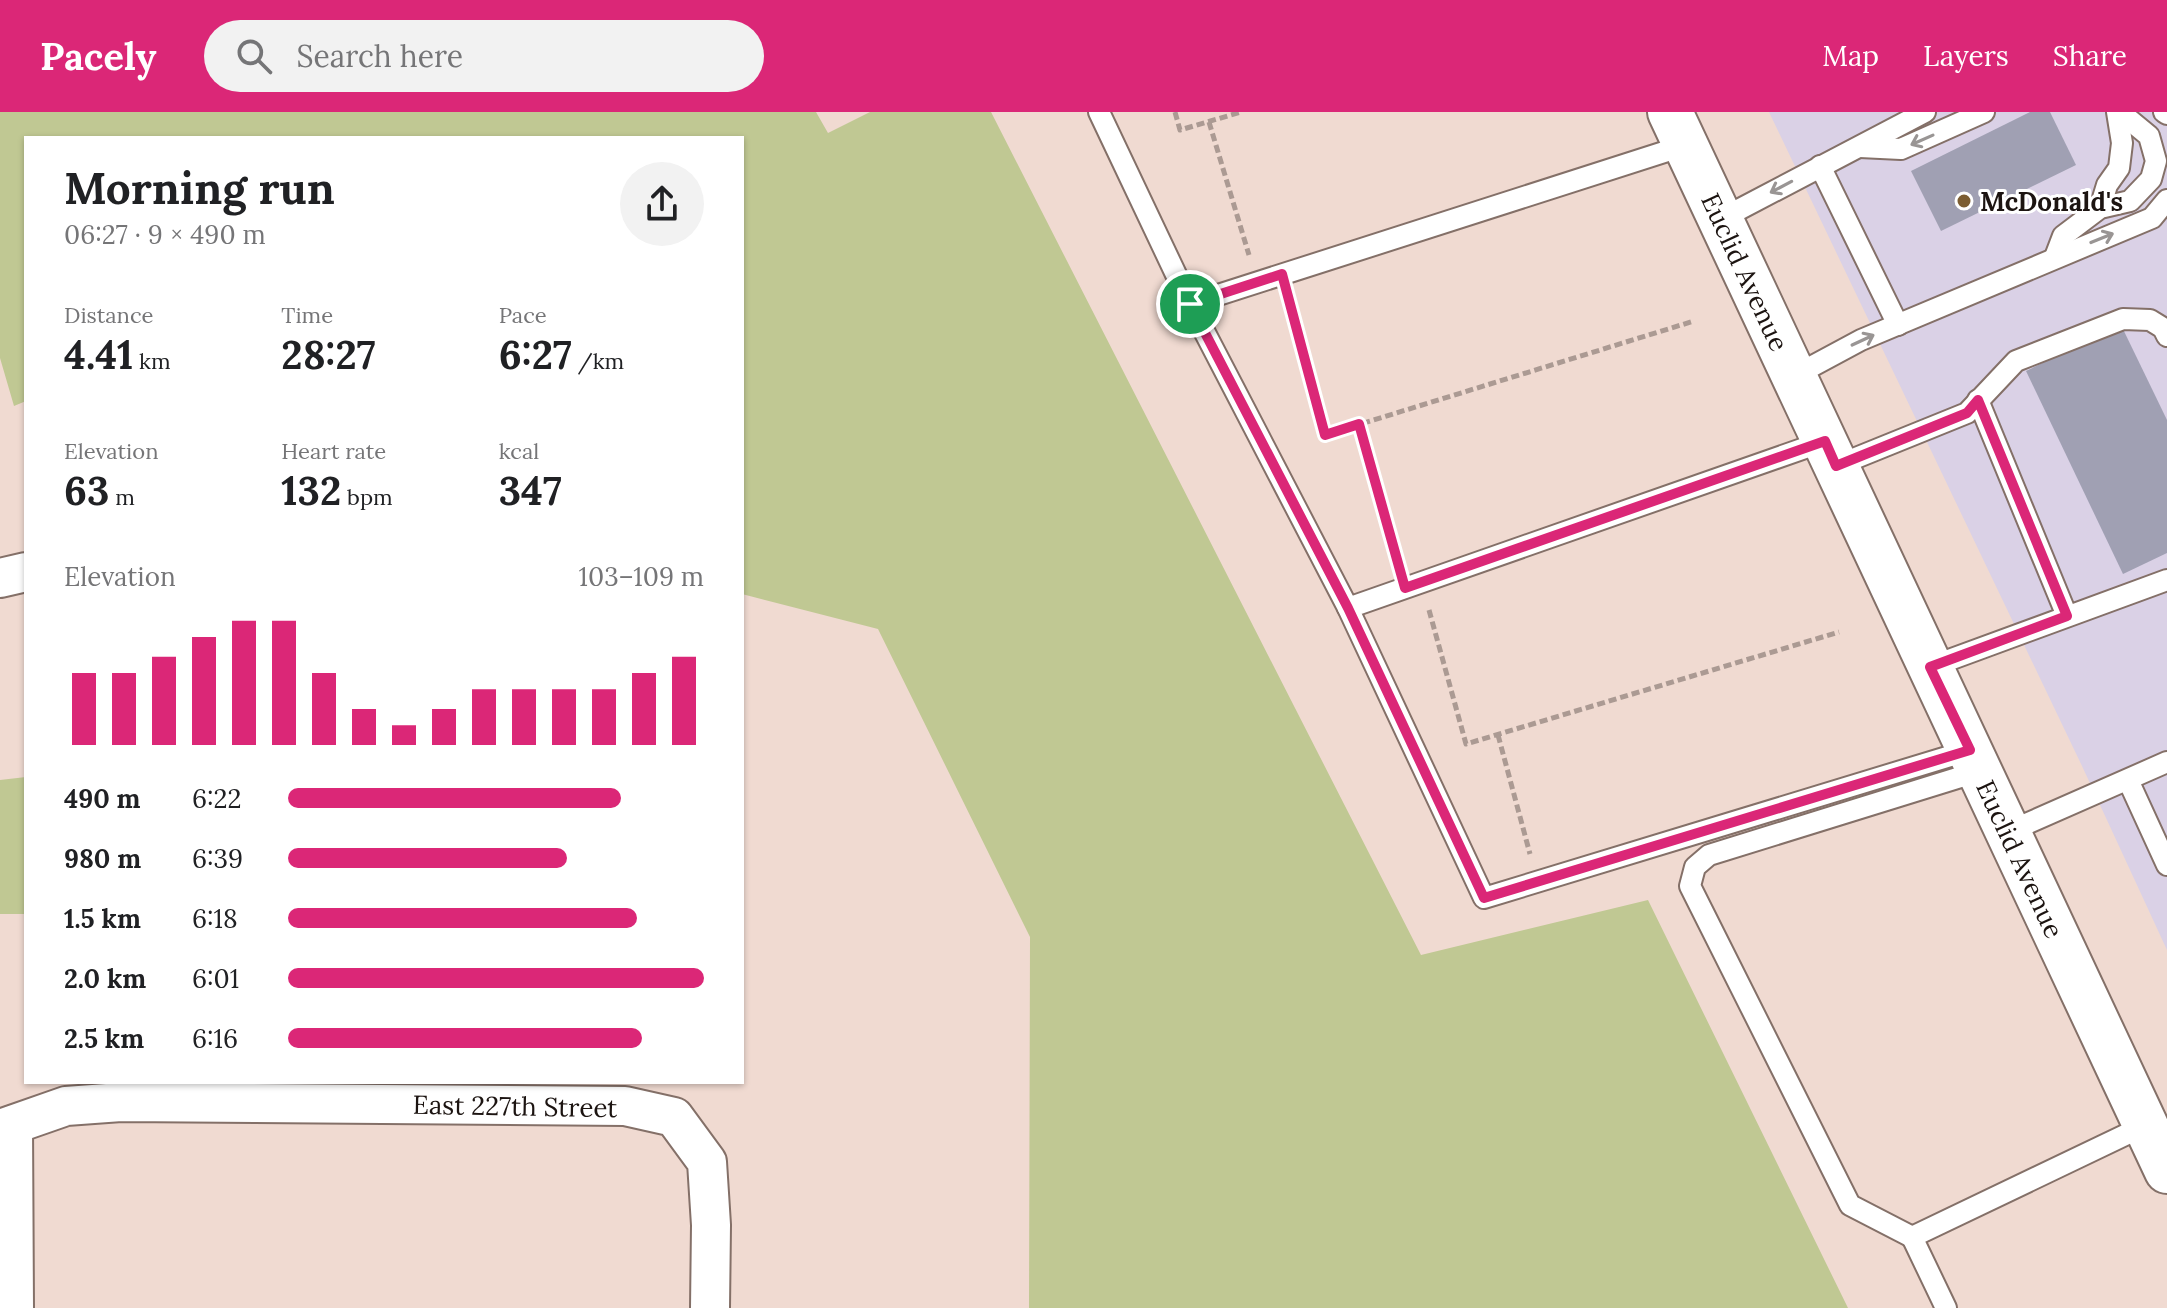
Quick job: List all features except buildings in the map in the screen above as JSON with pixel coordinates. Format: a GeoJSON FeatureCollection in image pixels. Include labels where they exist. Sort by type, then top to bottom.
{"type":"FeatureCollection","features":[{"type":"Feature","properties":{"kind":"main road","name":"Euclid Avenue"},"geometry":{"type":"LineString","coordinates":[[1678,129],[2167,1171]]}},
{"type":"Feature","properties":{"kind":"street"},"geometry":{"type":"LineString","coordinates":[[0,578],[24,572]]}},
{"type":"Feature","properties":{"kind":"street","name":"East 227th Street"},"geometry":{"type":"LineString","coordinates":[[6,1127],[66,1106],[121,1102],[625,1106],[674,1117],[707,1162],[711,1225],[710,1308]]}},
{"type":"Feature","properties":{"kind":"street"},"geometry":{"type":"LineString","coordinates":[[6,1127],[14,1308]]}},
{"type":"Feature","properties":{"kind":"lane"},"geometry":{"type":"LineString","coordinates":[[1099,112],[1190,304],[1348,608],[1484,898],[1975,760]]}},
{"type":"Feature","properties":{"kind":"lane"},"geometry":{"type":"LineString","coordinates":[[1721,219],[1925,112]]}},
{"type":"Feature","properties":{"kind":"lane"},"geometry":{"type":"LineString","coordinates":[[1856,146],[1901,149],[1984,112]]}},
{"type":"Feature","properties":{"kind":"lane"},"geometry":{"type":"LineString","coordinates":[[2100,208],[2107,185],[2119,168],[2122,143],[2118,112]]}},
{"type":"Feature","properties":{"kind":"lane"},"geometry":{"type":"LineString","coordinates":[[2055,257],[2063,236],[2100,208],[2130,201],[2151,179],[2156,161],[2149,136],[2118,112]]}},
{"type":"Feature","properties":{"kind":"lane"},"geometry":{"type":"LineString","coordinates":[[1190,304],[1282,274],[1678,129]]}},
{"type":"Feature","properties":{"kind":"lane"},"geometry":{"type":"LineString","coordinates":[[1820,166],[1898,325]]}},
{"type":"Feature","properties":{"kind":"lane"},"geometry":{"type":"LineString","coordinates":[[1794,376],[1861,340],[2152,218],[2167,200]]}},
{"type":"Feature","properties":{"kind":"lane"},"geometry":{"type":"LineString","coordinates":[[1348,608],[1413,585],[1967,413],[2016,361],[2123,319],[2150,320],[2163,328],[2167,336]]}},
{"type":"Feature","properties":{"kind":"lane"},"geometry":{"type":"LineString","coordinates":[[1978,400],[2067,616]]}},
{"type":"Feature","properties":{"kind":"lane"},"geometry":{"type":"LineString","coordinates":[[1930,667],[2167,580]]}},
{"type":"Feature","properties":{"kind":"lane"},"geometry":{"type":"LineString","coordinates":[[1946,1308],[1912,1237],[1850,1205],[1690,886],[1695,867],[1709,855],[1975,760]]}},
{"type":"Feature","properties":{"kind":"lane"},"geometry":{"type":"LineString","coordinates":[[2008,832],[2167,762]]}},
{"type":"Feature","properties":{"kind":"lane"},"geometry":{"type":"LineString","coordinates":[[2128,780],[2167,865]]}},
{"type":"Feature","properties":{"kind":"lane"},"geometry":{"type":"LineString","coordinates":[[1912,1237],[2146,1125]]}},
{"type":"Feature","properties":{"kind":"path"},"geometry":{"type":"LineString","coordinates":[[1175,112],[1180,130],[1241,112]]}},
{"type":"Feature","properties":{"kind":"path"},"geometry":{"type":"LineString","coordinates":[[1209,122],[1258,282]]}},
{"type":"Feature","properties":{"kind":"path"},"geometry":{"type":"LineString","coordinates":[[1282,274],[1325,435],[1694,321]]}},
{"type":"Feature","properties":{"kind":"path"},"geometry":{"type":"LineString","coordinates":[[1359,424],[1466,744],[1839,632]]}},
{"type":"Feature","properties":{"kind":"path"},"geometry":{"type":"LineString","coordinates":[[1498,735],[1537,881]]}},
{"type":"Feature","properties":{"kind":"shaded area"},"geometry":{"type":"Polygon","coordinates":[[[1769,112],[2167,112],[2167,950],[2082,766],[1769,112]]]}},
{"type":"Feature","properties":{"kind":"green space"},"geometry":{"type":"Polygon","coordinates":[[[0,112],[816,112],[828,133],[870,112],[991,112],[1421,955],[1648,900],[1848,1308],[1029,1308],[1030,937],[878,629],[744,595],[744,136],[24,136],[24,402],[14,406],[0,358],[0,112]]]}},
{"type":"Feature","properties":{"kind":"green space"},"geometry":{"type":"Polygon","coordinates":[[[24,777],[24,914],[0,914],[0,780],[24,777]]]}},
{"type":"Feature","properties":{"kind":"place","name":"McDonald's"},"geometry":{"type":"Point","coordinates":[1964,201]}},
{"type":"Feature","properties":{"kind":"route"},"geometry":{"type":"LineString","coordinates":[[1282,274],[1325,435],[1359,424],[1405,588],[1825,441],[1836,466],[1967,413],[1978,400],[2067,616],[1930,667],[1970,750],[1484,898],[1348,608],[1190,304],[1282,274]]}}]}
